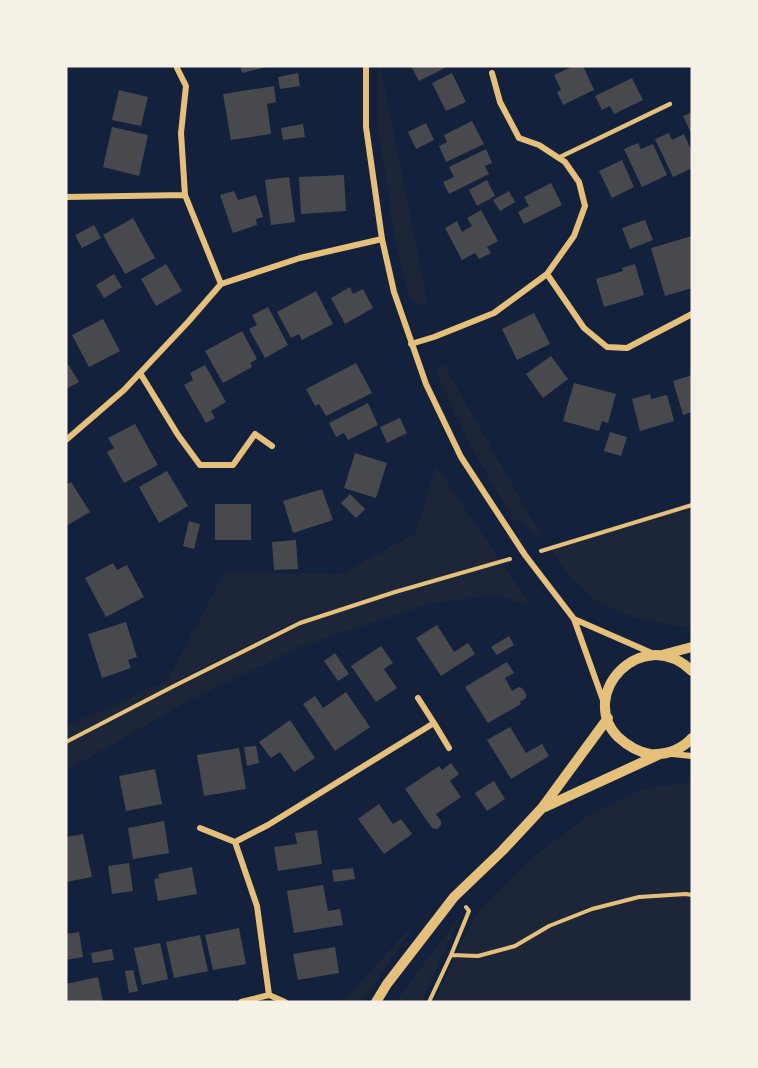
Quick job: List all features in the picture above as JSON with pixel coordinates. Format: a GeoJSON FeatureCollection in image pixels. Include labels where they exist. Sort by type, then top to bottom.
{"type":"FeatureCollection","features":[{"type":"Feature","properties":{"kind":"street"},"geometry":{"type":"LineString","coordinates":[[366,66],[366,127],[382,239],[394,292],[426,384],[461,457],[525,555],[574,619],[615,734],[627,745],[642,753],[692,756]]}},
{"type":"Feature","properties":{"kind":"street"},"geometry":{"type":"LineString","coordinates":[[177,69],[186,87],[181,133],[185,195],[221,284]]}},
{"type":"Feature","properties":{"kind":"street"},"geometry":{"type":"LineString","coordinates":[[411,344],[494,313],[547,274],[574,236],[585,206],[579,182],[566,162],[539,146],[519,138],[500,102],[492,73]]}},
{"type":"Feature","properties":{"kind":"street"},"geometry":{"type":"LineString","coordinates":[[66,197],[185,195]]}},
{"type":"Feature","properties":{"kind":"street"},"geometry":{"type":"LineString","coordinates":[[66,440],[124,390],[221,284],[300,258],[382,239]]}},
{"type":"Feature","properties":{"kind":"street"},"geometry":{"type":"LineString","coordinates":[[547,274],[584,328],[607,347],[627,348],[692,314]]}},
{"type":"Feature","properties":{"kind":"street"},"geometry":{"type":"LineString","coordinates":[[140,373],[178,435],[200,465],[233,465],[255,434],[272,446]]}},
{"type":"Feature","properties":{"kind":"street"},"geometry":{"type":"LineString","coordinates":[[574,619],[660,655],[678,660],[692,671]]}},
{"type":"Feature","properties":{"kind":"street"},"geometry":{"type":"LineString","coordinates":[[376,1002],[387,984],[454,897],[542,808],[607,714],[608,692],[612,681],[620,671],[633,661],[646,656],[692,647]]}},
{"type":"Feature","properties":{"kind":"street"},"geometry":{"type":"LineString","coordinates":[[418,698],[449,748]]}},
{"type":"Feature","properties":{"kind":"street"},"geometry":{"type":"LineString","coordinates":[[200,828],[235,842],[268,825],[434,723]]}},
{"type":"Feature","properties":{"kind":"street"},"geometry":{"type":"LineString","coordinates":[[542,808],[662,754],[673,752],[687,744],[692,738]]}},
{"type":"Feature","properties":{"kind":"street"},"geometry":{"type":"LineString","coordinates":[[235,842],[257,906],[269,995]]}},
{"type":"Feature","properties":{"kind":"street"},"geometry":{"type":"LineString","coordinates":[[240,1002],[269,995],[285,1002]]}},
{"type":"Feature","properties":{"kind":"lane"},"geometry":{"type":"LineString","coordinates":[[558,158],[670,104]]}},
{"type":"Feature","properties":{"kind":"path"},"geometry":{"type":"LineString","coordinates":[[66,742],[300,623],[396,592],[692,505]]}},
{"type":"Feature","properties":{"kind":"path"},"geometry":{"type":"LineString","coordinates":[[451,955],[477,956],[515,946],[549,926],[601,906],[639,897],[692,895]]}},
{"type":"Feature","properties":{"kind":"path"},"geometry":{"type":"LineString","coordinates":[[429,1002],[470,911],[454,897]]}},
{"type":"Feature","properties":{"kind":"shaded area"},"geometry":{"type":"Polygon","coordinates":[[[378,66],[380,66],[428,307],[411,301],[395,239],[378,125],[378,66]]]}},
{"type":"Feature","properties":{"kind":"shaded area"},"geometry":{"type":"Polygon","coordinates":[[[443,363],[543,539],[513,518],[474,452],[436,372],[443,363]]]}},
{"type":"Feature","properties":{"kind":"shaded area"},"geometry":{"type":"Polygon","coordinates":[[[436,466],[532,607],[497,595],[431,603],[307,644],[190,700],[66,771],[66,727],[167,681],[225,572],[341,574],[416,533],[436,466]]]}},
{"type":"Feature","properties":{"kind":"shaded area"},"geometry":{"type":"Polygon","coordinates":[[[692,505],[692,626],[682,627],[636,618],[598,602],[572,579],[550,549],[692,505]]]}},
{"type":"Feature","properties":{"kind":"shaded area"},"geometry":{"type":"Polygon","coordinates":[[[692,782],[692,1002],[434,1002],[478,912],[534,856],[592,813],[643,789],[692,782]]]}},
{"type":"Feature","properties":{"kind":"shaded area"},"geometry":{"type":"Polygon","coordinates":[[[462,913],[421,1002],[396,1002],[410,982],[462,913]]]}},
{"type":"Feature","properties":{"kind":"shaded area"},"geometry":{"type":"Polygon","coordinates":[[[420,917],[365,997],[360,1002],[342,1002],[420,917]]]}},
{"type":"Feature","properties":{"kind":"building"},"geometry":{"type":"Polygon","coordinates":[[[240,66],[267,66],[267,67],[242,73],[240,66]]]}},
{"type":"Feature","properties":{"kind":"building"},"geometry":{"type":"Polygon","coordinates":[[[411,66],[444,66],[445,68],[419,81],[411,66]]]}},
{"type":"Feature","properties":{"kind":"building"},"geometry":{"type":"Polygon","coordinates":[[[573,66],[583,66],[594,90],[563,105],[557,92],[561,90],[554,75],[573,66]]]}},
{"type":"Feature","properties":{"kind":"building"},"geometry":{"type":"Polygon","coordinates":[[[298,73],[300,86],[280,89],[278,77],[298,73]]]}},
{"type":"Feature","properties":{"kind":"building"},"geometry":{"type":"Polygon","coordinates":[[[452,73],[466,102],[446,111],[432,83],[452,73]]]}},
{"type":"Feature","properties":{"kind":"building"},"geometry":{"type":"Polygon","coordinates":[[[632,78],[643,100],[614,114],[610,106],[602,110],[595,96],[632,78]]]}},
{"type":"Feature","properties":{"kind":"building"},"geometry":{"type":"Polygon","coordinates":[[[274,86],[276,102],[267,104],[271,134],[231,140],[223,94],[274,86]]]}},
{"type":"Feature","properties":{"kind":"building"},"geometry":{"type":"Polygon","coordinates":[[[119,90],[148,97],[141,126],[112,120],[119,90]]]}},
{"type":"Feature","properties":{"kind":"building"},"geometry":{"type":"Polygon","coordinates":[[[692,112],[692,135],[683,116],[692,112]]]}},
{"type":"Feature","properties":{"kind":"building"},"geometry":{"type":"Polygon","coordinates":[[[472,121],[484,144],[446,162],[439,146],[447,142],[444,135],[472,121]]]}},
{"type":"Feature","properties":{"kind":"building"},"geometry":{"type":"Polygon","coordinates":[[[426,123],[434,140],[416,149],[408,132],[426,123]]]}},
{"type":"Feature","properties":{"kind":"building"},"geometry":{"type":"Polygon","coordinates":[[[303,124],[305,137],[283,140],[281,128],[303,124]]]}},
{"type":"Feature","properties":{"kind":"building"},"geometry":{"type":"Polygon","coordinates":[[[112,127],[148,135],[139,176],[103,167],[112,127]]]}},
{"type":"Feature","properties":{"kind":"building"},"geometry":{"type":"Polygon","coordinates":[[[669,133],[672,140],[684,134],[692,152],[692,168],[673,177],[655,139],[669,133]]]}},
{"type":"Feature","properties":{"kind":"building"},"geometry":{"type":"Polygon","coordinates":[[[638,143],[641,149],[653,144],[667,175],[642,187],[624,149],[638,143]]]}},
{"type":"Feature","properties":{"kind":"building"},"geometry":{"type":"Polygon","coordinates":[[[486,149],[492,163],[485,166],[489,174],[449,194],[443,182],[454,177],[449,167],[486,149]]]}},
{"type":"Feature","properties":{"kind":"building"},"geometry":{"type":"Polygon","coordinates":[[[622,160],[634,187],[612,198],[599,171],[622,160]]]}},
{"type":"Feature","properties":{"kind":"building"},"geometry":{"type":"Polygon","coordinates":[[[344,175],[346,211],[301,214],[299,177],[344,175]]]}},
{"type":"Feature","properties":{"kind":"building"},"geometry":{"type":"Polygon","coordinates":[[[289,177],[295,222],[271,225],[265,180],[289,177]]]}},
{"type":"Feature","properties":{"kind":"building"},"geometry":{"type":"Polygon","coordinates":[[[487,180],[495,196],[477,206],[469,190],[487,180]]]}},
{"type":"Feature","properties":{"kind":"building"},"geometry":{"type":"Polygon","coordinates":[[[551,183],[562,205],[524,224],[518,212],[529,206],[524,197],[551,183]]]}},
{"type":"Feature","properties":{"kind":"building"},"geometry":{"type":"Polygon","coordinates":[[[234,191],[238,200],[256,195],[263,217],[256,219],[257,225],[233,233],[220,195],[234,191]]]}},
{"type":"Feature","properties":{"kind":"building"},"geometry":{"type":"Polygon","coordinates":[[[509,191],[515,202],[500,211],[493,200],[509,191]]]}},
{"type":"Feature","properties":{"kind":"building"},"geometry":{"type":"Polygon","coordinates":[[[481,210],[498,241],[487,247],[491,253],[479,259],[475,253],[462,260],[445,228],[457,221],[462,232],[472,226],[467,218],[481,210]]]}},
{"type":"Feature","properties":{"kind":"building"},"geometry":{"type":"Polygon","coordinates":[[[133,218],[155,258],[125,274],[103,235],[133,218]]]}},
{"type":"Feature","properties":{"kind":"building"},"geometry":{"type":"Polygon","coordinates":[[[645,220],[653,240],[630,249],[622,228],[645,220]]]}},
{"type":"Feature","properties":{"kind":"building"},"geometry":{"type":"Polygon","coordinates":[[[94,225],[101,238],[82,248],[75,235],[94,225]]]}},
{"type":"Feature","properties":{"kind":"building"},"geometry":{"type":"Polygon","coordinates":[[[692,236],[692,288],[665,296],[651,248],[692,236]]]}},
{"type":"Feature","properties":{"kind":"building"},"geometry":{"type":"Polygon","coordinates":[[[166,264],[182,291],[156,306],[141,279],[166,264]]]}},
{"type":"Feature","properties":{"kind":"building"},"geometry":{"type":"Polygon","coordinates":[[[635,264],[644,295],[604,307],[596,279],[623,271],[622,268],[635,264]]]}},
{"type":"Feature","properties":{"kind":"building"},"geometry":{"type":"Polygon","coordinates":[[[114,274],[122,287],[104,298],[96,285],[114,274]]]}},
{"type":"Feature","properties":{"kind":"building"},"geometry":{"type":"Polygon","coordinates":[[[350,287],[353,294],[363,289],[373,308],[345,324],[331,298],[350,287]]]}},
{"type":"Feature","properties":{"kind":"building"},"geometry":{"type":"Polygon","coordinates":[[[316,291],[333,324],[302,340],[299,334],[291,338],[277,312],[316,291]]]}},
{"type":"Feature","properties":{"kind":"building"},"geometry":{"type":"Polygon","coordinates":[[[268,307],[288,345],[265,358],[249,329],[257,325],[252,315],[268,307]]]}},
{"type":"Feature","properties":{"kind":"building"},"geometry":{"type":"Polygon","coordinates":[[[534,313],[550,344],[517,360],[502,329],[534,313]]]}},
{"type":"Feature","properties":{"kind":"building"},"geometry":{"type":"Polygon","coordinates":[[[103,319],[120,351],[89,367],[72,335],[103,319]]]}},
{"type":"Feature","properties":{"kind":"building"},"geometry":{"type":"Polygon","coordinates":[[[242,331],[257,359],[250,363],[252,367],[223,383],[205,351],[242,331]]]}},
{"type":"Feature","properties":{"kind":"building"},"geometry":{"type":"Polygon","coordinates":[[[551,356],[568,379],[543,398],[526,374],[551,356]]]}},
{"type":"Feature","properties":{"kind":"building"},"geometry":{"type":"Polygon","coordinates":[[[66,361],[79,382],[66,389],[66,361]]]}},
{"type":"Feature","properties":{"kind":"building"},"geometry":{"type":"Polygon","coordinates":[[[356,363],[372,393],[326,416],[319,404],[315,406],[306,389],[356,363]]]}},
{"type":"Feature","properties":{"kind":"building"},"geometry":{"type":"Polygon","coordinates":[[[205,365],[226,402],[211,411],[215,418],[206,423],[184,385],[193,380],[190,373],[205,365]]]}},
{"type":"Feature","properties":{"kind":"building"},"geometry":{"type":"Polygon","coordinates":[[[692,375],[692,412],[683,415],[673,381],[692,375]]]}},
{"type":"Feature","properties":{"kind":"building"},"geometry":{"type":"Polygon","coordinates":[[[574,383],[616,394],[608,423],[602,421],[599,431],[563,421],[574,383]]]}},
{"type":"Feature","properties":{"kind":"building"},"geometry":{"type":"Polygon","coordinates":[[[650,394],[651,399],[667,395],[674,421],[640,431],[632,399],[650,394]]]}},
{"type":"Feature","properties":{"kind":"building"},"geometry":{"type":"Polygon","coordinates":[[[368,403],[378,425],[348,440],[344,433],[336,437],[329,423],[368,403]]]}},
{"type":"Feature","properties":{"kind":"building"},"geometry":{"type":"Polygon","coordinates":[[[400,418],[407,433],[387,443],[380,427],[400,418]]]}},
{"type":"Feature","properties":{"kind":"building"},"geometry":{"type":"Polygon","coordinates":[[[135,424],[158,465],[124,483],[107,452],[114,448],[108,438],[135,424]]]}},
{"type":"Feature","properties":{"kind":"building"},"geometry":{"type":"Polygon","coordinates":[[[610,432],[627,437],[621,456],[604,451],[610,432]]]}},
{"type":"Feature","properties":{"kind":"building"},"geometry":{"type":"Polygon","coordinates":[[[355,453],[387,463],[376,498],[344,488],[355,453]]]}},
{"type":"Feature","properties":{"kind":"building"},"geometry":{"type":"Polygon","coordinates":[[[167,471],[188,506],[159,523],[139,487],[167,471]]]}},
{"type":"Feature","properties":{"kind":"building"},"geometry":{"type":"Polygon","coordinates":[[[71,482],[90,512],[66,526],[66,485],[71,482]]]}},
{"type":"Feature","properties":{"kind":"building"},"geometry":{"type":"Polygon","coordinates":[[[322,489],[333,520],[293,533],[283,501],[322,489]]]}},
{"type":"Feature","properties":{"kind":"building"},"geometry":{"type":"Polygon","coordinates":[[[350,494],[365,509],[356,518],[341,503],[350,494]]]}},
{"type":"Feature","properties":{"kind":"building"},"geometry":{"type":"Polygon","coordinates":[[[215,504],[251,504],[251,540],[215,540],[215,504]]]}},
{"type":"Feature","properties":{"kind":"building"},"geometry":{"type":"Polygon","coordinates":[[[189,521],[200,524],[194,549],[183,546],[189,521]]]}},
{"type":"Feature","properties":{"kind":"building"},"geometry":{"type":"Polygon","coordinates":[[[296,540],[298,569],[274,570],[272,542],[296,540]]]}},
{"type":"Feature","properties":{"kind":"building"},"geometry":{"type":"Polygon","coordinates":[[[113,563],[117,570],[127,565],[144,597],[106,617],[85,578],[113,563]]]}},
{"type":"Feature","properties":{"kind":"building"},"geometry":{"type":"Polygon","coordinates":[[[126,622],[137,657],[128,660],[131,668],[102,678],[88,634],[126,622]]]}},
{"type":"Feature","properties":{"kind":"building"},"geometry":{"type":"Polygon","coordinates":[[[437,625],[454,652],[468,643],[475,654],[441,676],[416,638],[437,625]]]}},
{"type":"Feature","properties":{"kind":"building"},"geometry":{"type":"Polygon","coordinates":[[[509,636],[514,645],[497,655],[491,647],[509,636]]]}},
{"type":"Feature","properties":{"kind":"building"},"geometry":{"type":"Polygon","coordinates":[[[381,646],[393,663],[384,669],[397,688],[376,702],[351,666],[381,646]]]}},
{"type":"Feature","properties":{"kind":"building"},"geometry":{"type":"Polygon","coordinates":[[[335,653],[349,674],[338,681],[324,661],[335,653]]]}},
{"type":"Feature","properties":{"kind":"building"},"geometry":{"type":"Polygon","coordinates":[[[507,662],[514,673],[505,678],[512,691],[519,687],[522,688],[526,698],[520,702],[521,704],[488,723],[465,687],[507,662]]]}},
{"type":"Feature","properties":{"kind":"building"},"geometry":{"type":"Polygon","coordinates":[[[346,692],[370,727],[335,751],[303,704],[315,696],[323,708],[346,692]]]}},
{"type":"Feature","properties":{"kind":"building"},"geometry":{"type":"Polygon","coordinates":[[[290,720],[315,758],[294,772],[280,752],[271,758],[259,742],[290,720]]]}},
{"type":"Feature","properties":{"kind":"building"},"geometry":{"type":"Polygon","coordinates":[[[510,727],[526,753],[542,744],[549,756],[511,779],[487,740],[510,727]]]}},
{"type":"Feature","properties":{"kind":"building"},"geometry":{"type":"Polygon","coordinates":[[[256,746],[259,763],[247,766],[244,747],[256,746]]]}},
{"type":"Feature","properties":{"kind":"building"},"geometry":{"type":"Polygon","coordinates":[[[239,748],[246,789],[204,796],[197,755],[239,748]]]}},
{"type":"Feature","properties":{"kind":"building"},"geometry":{"type":"Polygon","coordinates":[[[451,763],[459,774],[450,781],[461,797],[436,814],[441,825],[437,829],[432,828],[405,789],[439,766],[442,770],[451,763]]]}},
{"type":"Feature","properties":{"kind":"building"},"geometry":{"type":"Polygon","coordinates":[[[155,769],[162,804],[126,811],[119,776],[155,769]]]}},
{"type":"Feature","properties":{"kind":"building"},"geometry":{"type":"Polygon","coordinates":[[[494,781],[505,799],[487,811],[475,793],[494,781]]]}},
{"type":"Feature","properties":{"kind":"building"},"geometry":{"type":"Polygon","coordinates":[[[379,804],[393,824],[401,819],[412,834],[384,854],[358,819],[379,804]]]}},
{"type":"Feature","properties":{"kind":"building"},"geometry":{"type":"Polygon","coordinates":[[[164,821],[169,853],[133,859],[128,828],[164,821]]]}},
{"type":"Feature","properties":{"kind":"building"},"geometry":{"type":"Polygon","coordinates":[[[317,830],[322,864],[278,871],[274,847],[297,844],[295,833],[317,830]]]}},
{"type":"Feature","properties":{"kind":"building"},"geometry":{"type":"Polygon","coordinates":[[[83,834],[92,877],[66,882],[66,837],[83,834]]]}},
{"type":"Feature","properties":{"kind":"building"},"geometry":{"type":"Polygon","coordinates":[[[129,863],[133,891],[112,894],[108,866],[129,863]]]}},
{"type":"Feature","properties":{"kind":"building"},"geometry":{"type":"Polygon","coordinates":[[[192,867],[197,894],[158,901],[154,879],[159,878],[158,874],[192,867]]]}},
{"type":"Feature","properties":{"kind":"building"},"geometry":{"type":"Polygon","coordinates":[[[353,868],[355,879],[334,882],[332,870],[353,868]]]}},
{"type":"Feature","properties":{"kind":"building"},"geometry":{"type":"Polygon","coordinates":[[[323,885],[328,911],[340,909],[343,925],[294,933],[287,891],[323,885]]]}},
{"type":"Feature","properties":{"kind":"building"},"geometry":{"type":"Polygon","coordinates":[[[239,928],[246,964],[213,970],[205,935],[239,928]]]}},
{"type":"Feature","properties":{"kind":"building"},"geometry":{"type":"Polygon","coordinates":[[[79,932],[83,957],[66,960],[66,934],[79,932]]]}},
{"type":"Feature","properties":{"kind":"building"},"geometry":{"type":"Polygon","coordinates":[[[200,935],[208,971],[174,978],[166,942],[200,935]]]}},
{"type":"Feature","properties":{"kind":"building"},"geometry":{"type":"Polygon","coordinates":[[[160,943],[168,979],[142,985],[134,948],[160,943]]]}},
{"type":"Feature","properties":{"kind":"building"},"geometry":{"type":"Polygon","coordinates":[[[335,947],[339,973],[298,980],[293,954],[335,947]]]}},
{"type":"Feature","properties":{"kind":"building"},"geometry":{"type":"Polygon","coordinates":[[[112,949],[114,960],[93,963],[91,953],[112,949]]]}},
{"type":"Feature","properties":{"kind":"building"},"geometry":{"type":"Polygon","coordinates":[[[133,970],[138,991],[129,993],[125,971],[133,970]]]}},
{"type":"Feature","properties":{"kind":"building"},"geometry":{"type":"Polygon","coordinates":[[[98,977],[103,1002],[66,1002],[66,984],[98,977]]]}}]}
